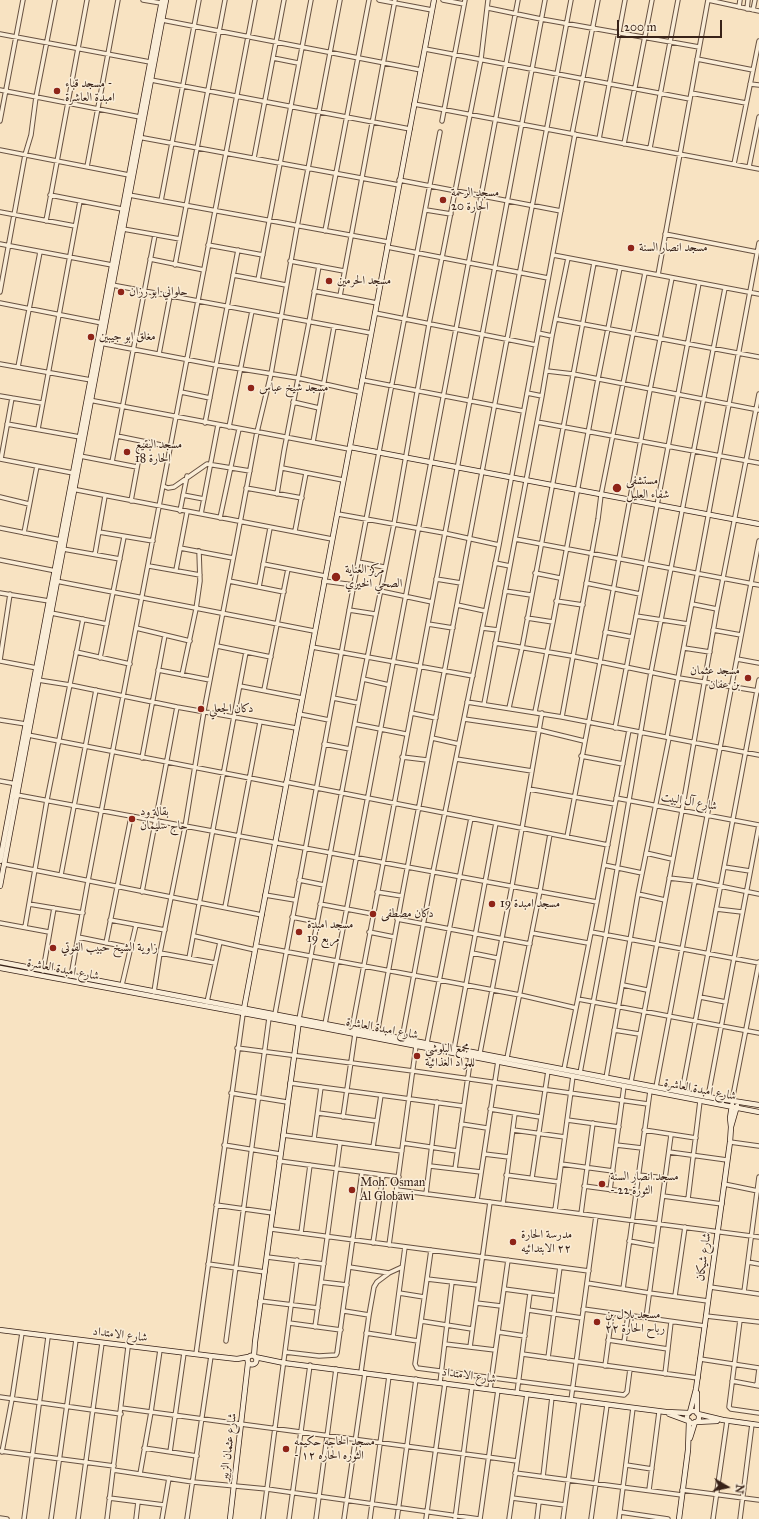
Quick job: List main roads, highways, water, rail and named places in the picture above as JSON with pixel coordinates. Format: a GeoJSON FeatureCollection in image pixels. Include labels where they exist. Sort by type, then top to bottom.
{"type":"FeatureCollection","features":[{"type":"Feature","properties":{"kind":"main road"},"geometry":{"type":"LineString","coordinates":[[0,886],[2,862],[28,735],[37,680],[37,668],[49,601],[63,549],[73,473],[89,400],[90,380],[100,343],[102,323],[122,209],[151,80],[166,0]]}},
{"type":"Feature","properties":{"kind":"main road"},"geometry":{"type":"LineString","coordinates":[[243,1011],[434,0]]}},
{"type":"Feature","properties":{"kind":"main road"},"geometry":{"type":"LineString","coordinates":[[57,572],[61,540],[80,456],[89,400],[123,229],[140,117],[162,2]]}},
{"type":"Feature","properties":{"kind":"main road"},"geometry":{"type":"LineString","coordinates":[[349,448],[380,452],[759,524]]}},
{"type":"Feature","properties":{"kind":"main road"},"geometry":{"type":"LineString","coordinates":[[2,862],[1,853],[7,837],[17,795],[17,784],[26,724],[51,613],[55,581]]}},
{"type":"Feature","properties":{"kind":"main road","name":"شارع امبدة العاشرة"},"geometry":{"type":"LineString","coordinates":[[0,962],[208,1002],[269,1018],[325,1024],[454,1049],[498,1062],[527,1064],[564,1070],[732,1102],[759,1105]]}},
{"type":"Feature","properties":{"kind":"main road","name":"شارع امبدة العاشرة"},"geometry":{"type":"LineString","coordinates":[[0,968],[243,1011],[275,1014],[355,1034],[416,1046],[471,1054],[480,1053],[507,1058],[548,1071],[759,1112]]}},
{"type":"Feature","properties":{"kind":"main road","name":"شارع عثمان الزبير"},"geometry":{"type":"LineString","coordinates":[[230,1519],[248,1377],[255,1344],[293,1055],[299,1021]]}},
{"type":"Feature","properties":{"kind":"main road","name":"شارع شيكان"},"geometry":{"type":"LineString","coordinates":[[732,1102],[734,1108]]}},
{"type":"Feature","properties":{"kind":"main road","name":"شارع شيكان"},"geometry":{"type":"LineString","coordinates":[[689,1412],[698,1378],[730,1142],[730,1123],[734,1108],[738,1102]]}},
{"type":"Feature","properties":{"kind":"main road","name":"شارع الامتداد"},"geometry":{"type":"LineString","coordinates":[[0,1330],[48,1337],[102,1342],[128,1347],[237,1359],[267,1359],[659,1412],[689,1412]]}},
{"type":"Feature","properties":{"kind":"main road"},"geometry":{"type":"LineString","coordinates":[[255,1344],[267,1359]]}},
{"type":"Feature","properties":{"kind":"main road","name":"شارع شيكان"},"geometry":{"type":"LineString","coordinates":[[696,1389],[698,1413]]}},
{"type":"Feature","properties":{"kind":"main road"},"geometry":{"type":"LineString","coordinates":[[679,1519],[688,1450],[689,1421],[687,1417],[689,1412],[695,1411],[725,1421]]}},
{"type":"Feature","properties":{"kind":"main road","name":"شارع الامتداد"},"geometry":{"type":"LineString","coordinates":[[666,1412],[689,1421]]}},
{"type":"Feature","properties":{"kind":"main road"},"geometry":{"type":"LineString","coordinates":[[688,1450],[696,1422],[699,1418],[698,1413]]}},
{"type":"Feature","properties":{"kind":"main road"},"geometry":{"type":"LineString","coordinates":[[689,1421],[725,1421],[759,1425]]}},
{"type":"Feature","properties":{"kind":"place","name":"مسجد قباء - امبدة العاشرة"},"geometry":{"type":"Point","coordinates":[57,91]}},
{"type":"Feature","properties":{"kind":"place","name":"مسجد الرحمة الحارة 20"},"geometry":{"type":"Point","coordinates":[443,200]}},
{"type":"Feature","properties":{"kind":"place","name":"مسجد انصار السنة"},"geometry":{"type":"Point","coordinates":[631,248]}},
{"type":"Feature","properties":{"kind":"place","name":"مسجد الحرمين"},"geometry":{"type":"Point","coordinates":[329,281]}},
{"type":"Feature","properties":{"kind":"place","name":"حلواني ابو رزان"},"geometry":{"type":"Point","coordinates":[121,292]}},
{"type":"Feature","properties":{"kind":"place","name":"مغلق ابو جيبين"},"geometry":{"type":"Point","coordinates":[91,337]}},
{"type":"Feature","properties":{"kind":"place","name":"مسجد شيخ عباس"},"geometry":{"type":"Point","coordinates":[251,388]}},
{"type":"Feature","properties":{"kind":"place","name":"مسجد البقيع الحارة 18"},"geometry":{"type":"Point","coordinates":[127,452]}},
{"type":"Feature","properties":{"kind":"place","name":"مستشفى شفاء العليل"},"geometry":{"type":"Point","coordinates":[617,488]}},
{"type":"Feature","properties":{"kind":"place","name":"مركز العناية الصحي الخيري"},"geometry":{"type":"Point","coordinates":[336,577]}},
{"type":"Feature","properties":{"kind":"place","name":"مسجد عثمان بن عفان"},"geometry":{"type":"Point","coordinates":[748,678]}},
{"type":"Feature","properties":{"kind":"place","name":"دكان الجعلي"},"geometry":{"type":"Point","coordinates":[201,709]}},
{"type":"Feature","properties":{"kind":"place","name":"بقالة ود حاج سليمان"},"geometry":{"type":"Point","coordinates":[132,819]}},
{"type":"Feature","properties":{"kind":"place","name":"مسجد امبدة 19"},"geometry":{"type":"Point","coordinates":[492,904]}},
{"type":"Feature","properties":{"kind":"place","name":"دكان مصطفى"},"geometry":{"type":"Point","coordinates":[373,914]}},
{"type":"Feature","properties":{"kind":"place","name":"مسجد امبدة مربع 19"},"geometry":{"type":"Point","coordinates":[299,932]}},
{"type":"Feature","properties":{"kind":"place","name":"زاوية الشيخ حبيب الفوتي"},"geometry":{"type":"Point","coordinates":[53,948]}},
{"type":"Feature","properties":{"kind":"place","name":"مجمع البلوشي للمواد الغذائية"},"geometry":{"type":"Point","coordinates":[417,1056]}},
{"type":"Feature","properties":{"kind":"place","name":"مسجد انصار السنة - الثورة 22"},"geometry":{"type":"Point","coordinates":[602,1184]}},
{"type":"Feature","properties":{"kind":"place","name":"Moh. Osman Al Globawi"},"geometry":{"type":"Point","coordinates":[352,1190]}},
{"type":"Feature","properties":{"kind":"place","name":"مدرسة الحارة ٢٢ الابتدائيه"},"geometry":{"type":"Point","coordinates":[513,1242]}},
{"type":"Feature","properties":{"kind":"place","name":"مسجد بلال بن رباح الحارة ٢٢"},"geometry":{"type":"Point","coordinates":[597,1322]}},
{"type":"Feature","properties":{"kind":"place","name":"مسجد الحاجه حكيمه - الثوره الحاره ١٢"},"geometry":{"type":"Point","coordinates":[286,1449]}}]}
